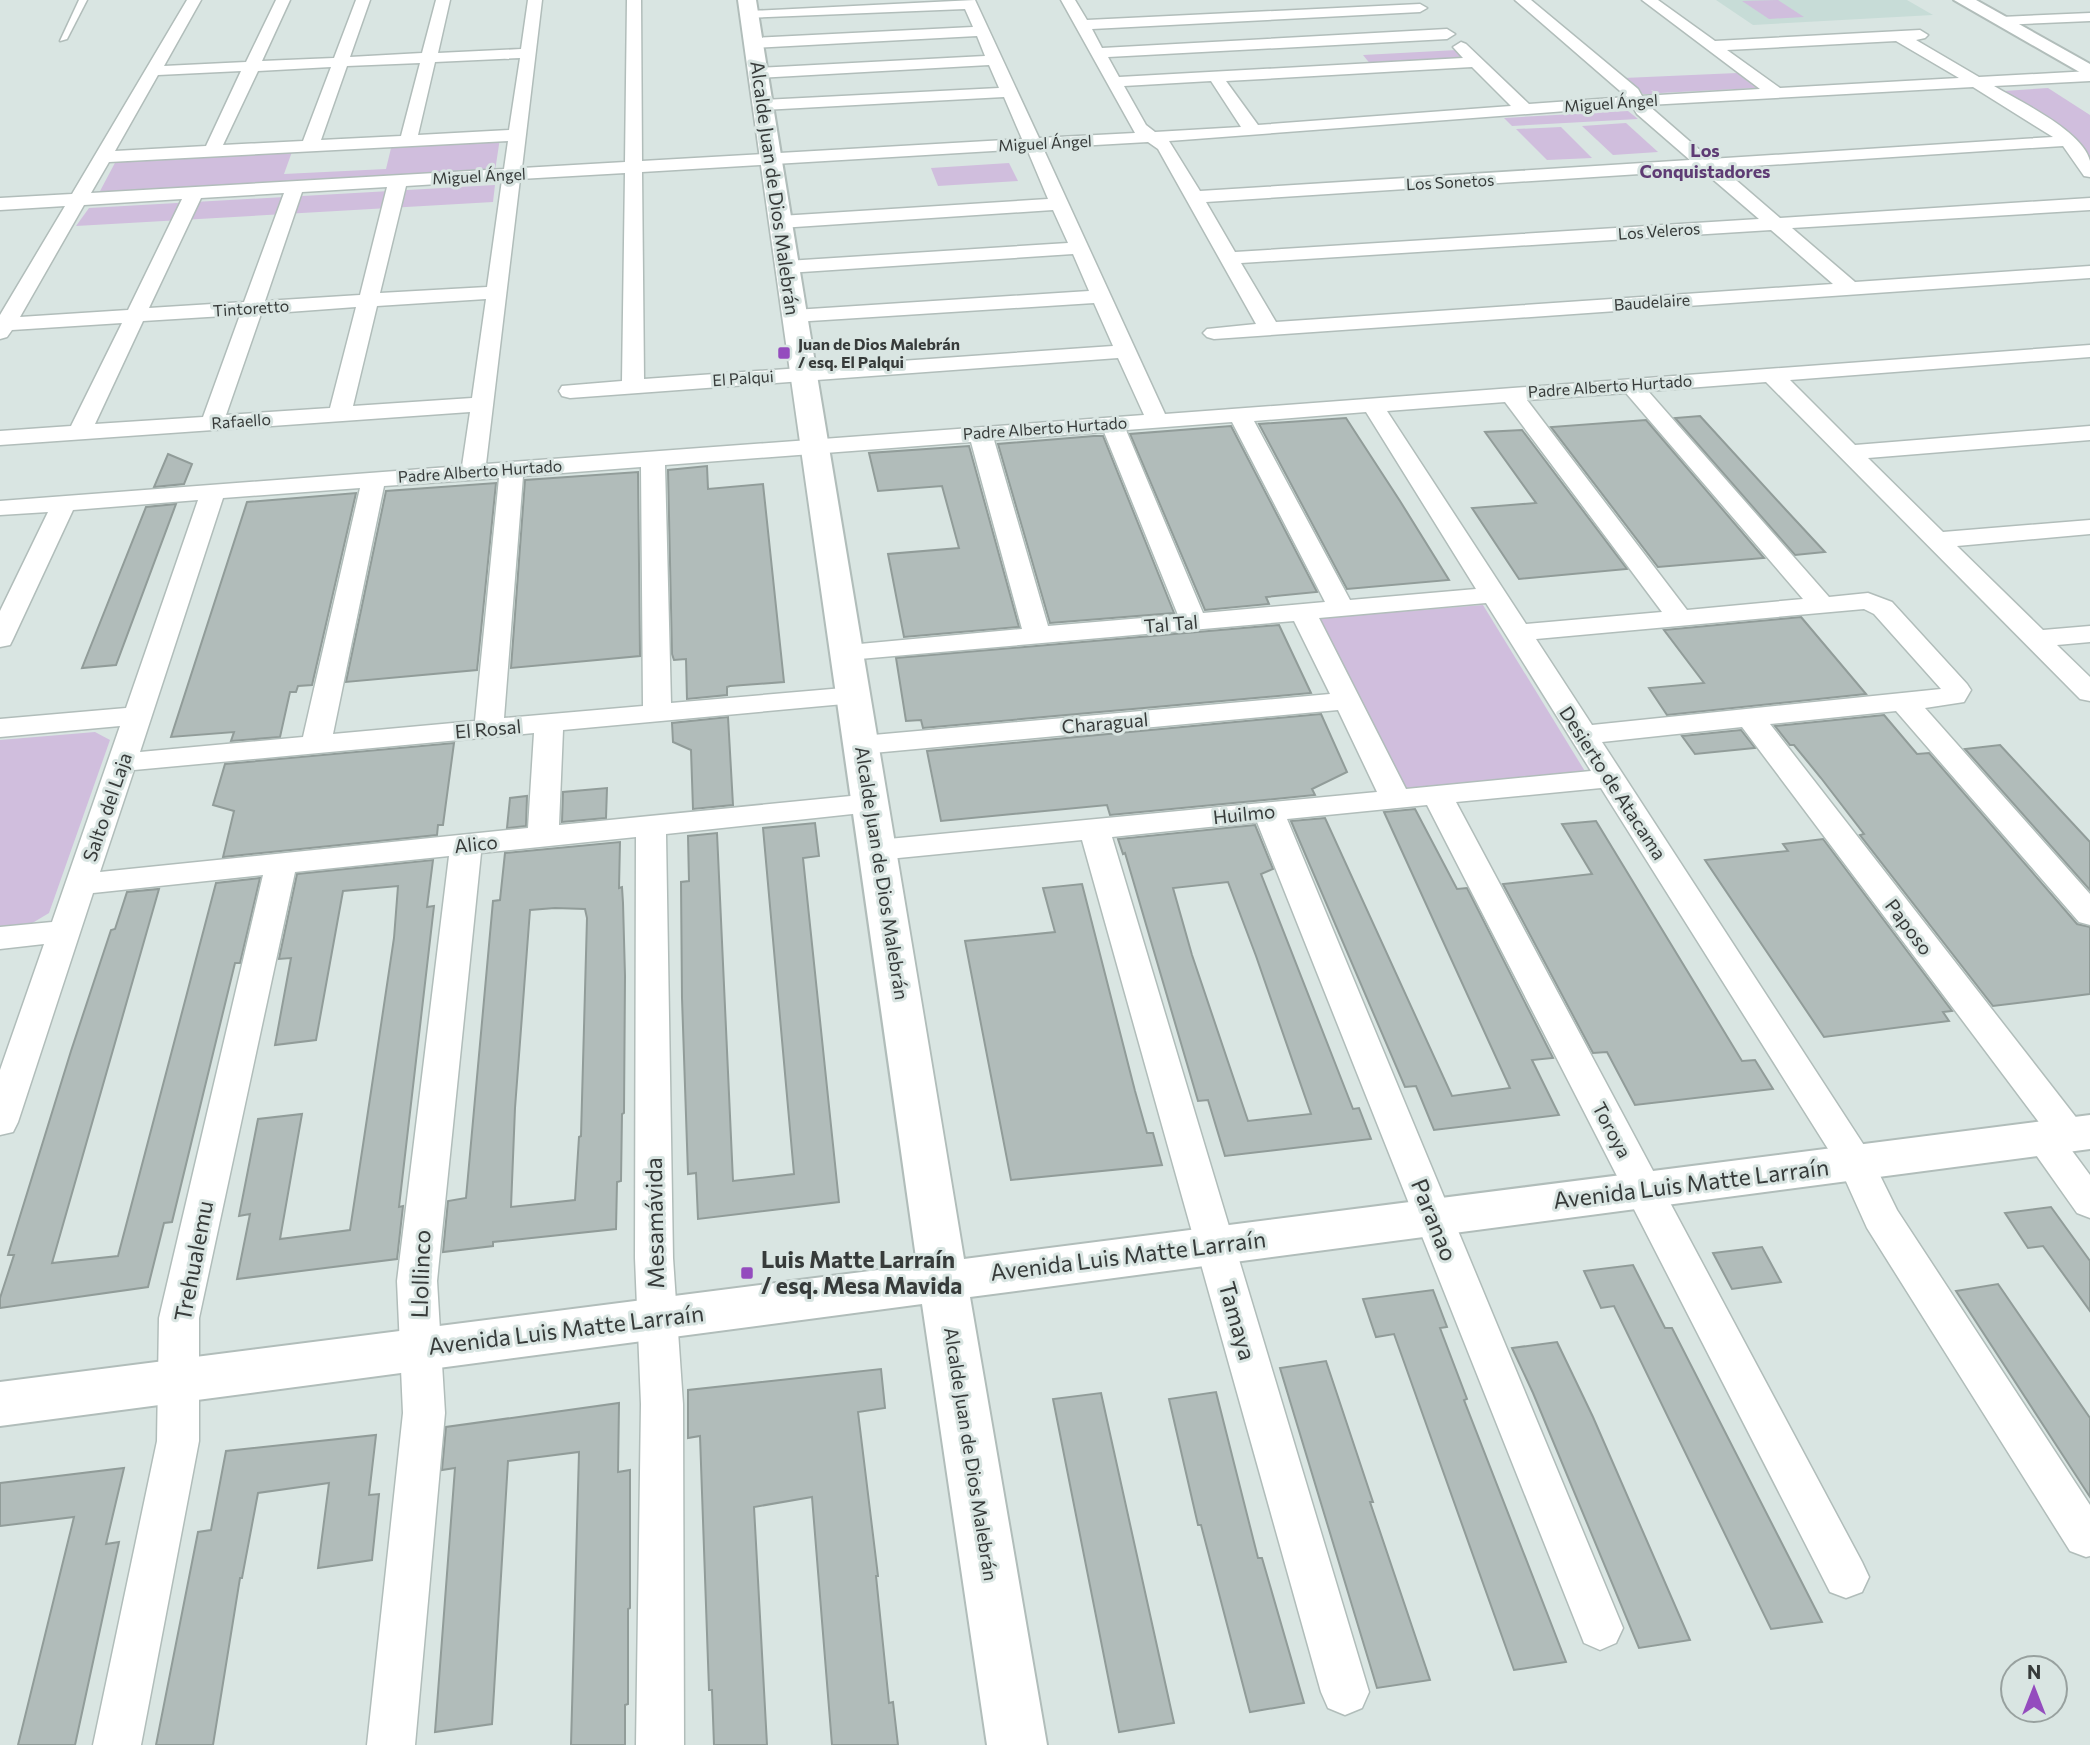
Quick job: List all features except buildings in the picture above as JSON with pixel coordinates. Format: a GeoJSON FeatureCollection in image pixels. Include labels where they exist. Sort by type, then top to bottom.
{"type":"FeatureCollection","features":[{"type":"Feature","properties":{"kind":"street"},"geometry":{"type":"LineString","coordinates":[[3,328],[194,0]]}},
{"type":"Feature","properties":{"kind":"street"},"geometry":{"type":"LineString","coordinates":[[212,151],[283,0]]}},
{"type":"Feature","properties":{"kind":"street"},"geometry":{"type":"LineString","coordinates":[[310,146],[363,0]]}},
{"type":"Feature","properties":{"kind":"street"},"geometry":{"type":"LineString","coordinates":[[408,141],[443,0]]}},
{"type":"Feature","properties":{"kind":"street"},"geometry":{"type":"LineString","coordinates":[[473,472],[535,0]]}},
{"type":"Feature","properties":{"kind":"street"},"geometry":{"type":"LineString","coordinates":[[633,386],[634,0]]}},
{"type":"Feature","properties":{"kind":"street"},"geometry":{"type":"LineString","coordinates":[[1068,0],[1139,128],[1165,146],[1269,329]]}},
{"type":"Feature","properties":{"kind":"street"},"geometry":{"type":"LineString","coordinates":[[1523,0],[1538,0]]}},
{"type":"Feature","properties":{"kind":"street"},"geometry":{"type":"LineString","coordinates":[[1523,0],[1632,92],[1643,110],[1850,288]]}},
{"type":"Feature","properties":{"kind":"street"},"geometry":{"type":"LineString","coordinates":[[1649,0],[1777,94]]}},
{"type":"Feature","properties":{"kind":"street"},"geometry":{"type":"LineString","coordinates":[[1963,0],[2090,74]]}},
{"type":"Feature","properties":{"kind":"street"},"geometry":{"type":"LineString","coordinates":[[2067,0],[2090,14]]}},
{"type":"Feature","properties":{"kind":"street"},"geometry":{"type":"LineString","coordinates":[[749,7],[969,2],[1157,420]]}},
{"type":"Feature","properties":{"kind":"street"},"geometry":{"type":"LineString","coordinates":[[1082,26],[1416,4],[1525,110]]}},
{"type":"Feature","properties":{"kind":"street","name":"Alcalde Juan de Dios Malebrán"},"geometry":{"type":"LineString","coordinates":[[749,7],[813,446],[855,695],[943,1280],[1017,1745]]}},
{"type":"Feature","properties":{"kind":"street"},"geometry":{"type":"LineString","coordinates":[[2001,22],[2090,14]]}},
{"type":"Feature","properties":{"kind":"street"},"geometry":{"type":"LineString","coordinates":[[754,43],[982,32]]}},
{"type":"Feature","properties":{"kind":"street"},"geometry":{"type":"LineString","coordinates":[[1097,53],[1447,34]]}},
{"type":"Feature","properties":{"kind":"street"},"geometry":{"type":"LineString","coordinates":[[1712,46],[1930,34]]}},
{"type":"Feature","properties":{"kind":"street"},"geometry":{"type":"LineString","coordinates":[[1899,36],[1962,75],[1981,82],[2053,128],[2068,141],[2090,172]]}},
{"type":"Feature","properties":{"kind":"street"},"geometry":{"type":"LineString","coordinates":[[152,71],[528,52]]}},
{"type":"Feature","properties":{"kind":"street"},"geometry":{"type":"LineString","coordinates":[[758,73],[996,60]]}},
{"type":"Feature","properties":{"kind":"street"},"geometry":{"type":"LineString","coordinates":[[1114,82],[1476,62]]}},
{"type":"Feature","properties":{"kind":"street","name":"Miguel Ángel"},"geometry":{"type":"LineString","coordinates":[[0,204],[1253,131],[1637,101],[2090,74]]}},
{"type":"Feature","properties":{"kind":"street"},"geometry":{"type":"LineString","coordinates":[[1214,76],[1253,131]]}},
{"type":"Feature","properties":{"kind":"street"},"geometry":{"type":"LineString","coordinates":[[763,105],[1009,92]]}},
{"type":"Feature","properties":{"kind":"street"},"geometry":{"type":"LineString","coordinates":[[102,157],[517,135]]}},
{"type":"Feature","properties":{"kind":"street","name":"Los Sonetos"},"geometry":{"type":"LineString","coordinates":[[1194,197],[2068,141]]}},
{"type":"Feature","properties":{"kind":"street"},"geometry":{"type":"LineString","coordinates":[[340,414],[398,181]]}},
{"type":"Feature","properties":{"kind":"street"},"geometry":{"type":"LineString","coordinates":[[212,423],[295,187]]}},
{"type":"Feature","properties":{"kind":"street"},"geometry":{"type":"LineString","coordinates":[[80,432],[194,193]]}},
{"type":"Feature","properties":{"kind":"street"},"geometry":{"type":"LineString","coordinates":[[780,222],[1059,204]]}},
{"type":"Feature","properties":{"kind":"street","name":"Los Veleros"},"geometry":{"type":"LineString","coordinates":[[1228,258],[2090,204]]}},
{"type":"Feature","properties":{"kind":"street"},"geometry":{"type":"LineString","coordinates":[[787,267],[1079,248]]}},
{"type":"Feature","properties":{"kind":"street","name":"Baudelaire"},"geometry":{"type":"LineString","coordinates":[[1214,333],[2090,272]]}},
{"type":"Feature","properties":{"kind":"street","name":"Tintoretto"},"geometry":{"type":"LineString","coordinates":[[3,328],[136,315],[497,292]]}},
{"type":"Feature","properties":{"kind":"street"},"geometry":{"type":"LineString","coordinates":[[794,316],[1101,296]]}},
{"type":"Feature","properties":{"kind":"street","name":"El Palqui"},"geometry":{"type":"LineString","coordinates":[[570,391],[1126,351]]}},
{"type":"Feature","properties":{"kind":"street","name":"Padre Alberto Hurtado"},"geometry":{"type":"LineString","coordinates":[[0,508],[2090,351]]}},
{"type":"Feature","properties":{"kind":"street"},"geometry":{"type":"LineString","coordinates":[[1771,374],[2090,693]]}},
{"type":"Feature","properties":{"kind":"street"},"geometry":{"type":"LineString","coordinates":[[1630,384],[1822,605]]}},
{"type":"Feature","properties":{"kind":"street"},"geometry":{"type":"LineString","coordinates":[[1510,393],[1680,618]]}},
{"type":"Feature","properties":{"kind":"street","name":"Desierto de Atacama"},"geometry":{"type":"LineString","coordinates":[[1371,403],[1856,1163],[1881,1217],[2086,1537]]}},
{"type":"Feature","properties":{"kind":"street","name":"Rafaello"},"geometry":{"type":"LineString","coordinates":[[0,438],[482,404]]}},
{"type":"Feature","properties":{"kind":"street"},"geometry":{"type":"LineString","coordinates":[[1239,413],[1341,608]]}},
{"type":"Feature","properties":{"kind":"street"},"geometry":{"type":"LineString","coordinates":[[1112,423],[1194,622]]}},
{"type":"Feature","properties":{"kind":"street"},"geometry":{"type":"LineString","coordinates":[[980,433],[1037,635]]}},
{"type":"Feature","properties":{"kind":"street"},"geometry":{"type":"LineString","coordinates":[[1849,452],[2090,433]]}},
{"type":"Feature","properties":{"kind":"street"},"geometry":{"type":"LineString","coordinates":[[653,458],[657,713]]}},
{"type":"Feature","properties":{"kind":"street"},"geometry":{"type":"LineString","coordinates":[[489,729],[512,469]]}},
{"type":"Feature","properties":{"kind":"street"},"geometry":{"type":"LineString","coordinates":[[316,744],[374,479]]}},
{"type":"Feature","properties":{"kind":"street","name":"Salto del Laja"},"geometry":{"type":"LineString","coordinates":[[0,1122],[213,492]]}},
{"type":"Feature","properties":{"kind":"street"},"geometry":{"type":"LineString","coordinates":[[0,639],[64,503]]}},
{"type":"Feature","properties":{"kind":"street"},"geometry":{"type":"LineString","coordinates":[[1937,540],[2090,527]]}},
{"type":"Feature","properties":{"kind":"street","name":"Tal Tal"},"geometry":{"type":"LineString","coordinates":[[848,652],[1493,595]]}},
{"type":"Feature","properties":{"kind":"street"},"geometry":{"type":"LineString","coordinates":[[1518,633],[1868,601],[1880,605],[1955,687],[1957,694],[1583,736]]}},
{"type":"Feature","properties":{"kind":"street"},"geometry":{"type":"LineString","coordinates":[[1303,612],[1396,799]]}},
{"type":"Feature","properties":{"kind":"street"},"geometry":{"type":"LineString","coordinates":[[2036,639],[2090,634]]}},
{"type":"Feature","properties":{"kind":"street","name":"El Rosal"},"geometry":{"type":"LineString","coordinates":[[122,762],[855,695]]}},
{"type":"Feature","properties":{"kind":"street","name":"Charagual"},"geometry":{"type":"LineString","coordinates":[[862,746],[1347,701]]}},
{"type":"Feature","properties":{"kind":"street"},"geometry":{"type":"LineString","coordinates":[[1904,702],[2090,914]]}},
{"type":"Feature","properties":{"kind":"street"},"geometry":{"type":"LineString","coordinates":[[0,728],[137,716]]}},
{"type":"Feature","properties":{"kind":"street","name":"Paposo"},"geometry":{"type":"LineString","coordinates":[[1750,718],[2067,1135],[2090,1203]]}},
{"type":"Feature","properties":{"kind":"street"},"geometry":{"type":"LineString","coordinates":[[543,837],[550,723]]}},
{"type":"Feature","properties":{"kind":"street","name":"Huilmo"},"geometry":{"type":"LineString","coordinates":[[878,850],[1610,778]]}},
{"type":"Feature","properties":{"kind":"street","name":"Toroya"},"geometry":{"type":"LineString","coordinates":[[1437,795],[1846,1577]]}},
{"type":"Feature","properties":{"kind":"street","name":"Alico"},"geometry":{"type":"LineString","coordinates":[[81,884],[871,803]]}},
{"type":"Feature","properties":{"kind":"street","name":"Paranao"},"geometry":{"type":"LineString","coordinates":[[1268,811],[1600,1628]]}},
{"type":"Feature","properties":{"kind":"street","name":"Mesamávida"},"geometry":{"type":"LineString","coordinates":[[651,826],[654,1258],[662,1404],[660,1745]]}},
{"type":"Feature","properties":{"kind":"street","name":"Tamaya"},"geometry":{"type":"LineString","coordinates":[[1094,828],[1345,1692]]}},
{"type":"Feature","properties":{"kind":"street","name":"Llollinco"},"geometry":{"type":"LineString","coordinates":[[391,1745],[424,1413],[416,1280],[466,845]]}},
{"type":"Feature","properties":{"kind":"street","name":"Trehualemu"},"geometry":{"type":"LineString","coordinates":[[117,1745],[178,1441],[179,1318],[281,864]]}},
{"type":"Feature","properties":{"kind":"street"},"geometry":{"type":"LineString","coordinates":[[0,938],[65,931]]}},
{"type":"Feature","properties":{"kind":"street","name":"Avenida Luis Matte Larraín"},"geometry":{"type":"LineString","coordinates":[[0,1404],[2067,1135]]}},
{"type":"Feature","properties":{"kind":"lane"},"geometry":{"type":"LineString","coordinates":[[63,38],[83,0]]}},
{"type":"Feature","properties":{"kind":"shaded area"},"geometry":{"type":"Polygon","coordinates":[[[1716,0],[1907,0],[1933,15],[1753,25],[1716,0]]]}},
{"type":"Feature","properties":{"kind":"shaded area"},"geometry":{"type":"Polygon","coordinates":[[[1778,0],[1804,17],[1769,19],[1742,1],[1778,0]]]}},
{"type":"Feature","properties":{"kind":"shaded area"},"geometry":{"type":"Polygon","coordinates":[[[1457,50],[1467,61],[1372,66],[1363,55],[1457,50]]]}},
{"type":"Feature","properties":{"kind":"shaded area"},"geometry":{"type":"Polygon","coordinates":[[[1737,73],[1756,88],[1660,93],[1651,90],[1655,94],[1643,94],[1624,78],[1737,73]]]}},
{"type":"Feature","properties":{"kind":"shaded area"},"geometry":{"type":"Polygon","coordinates":[[[2048,88],[2090,115],[2090,157],[2060,129],[2004,91],[2048,88]]]}},
{"type":"Feature","properties":{"kind":"shaded area"},"geometry":{"type":"Polygon","coordinates":[[[1628,111],[1638,119],[1512,126],[1504,118],[1628,111]]]}},
{"type":"Feature","properties":{"kind":"shaded area"},"geometry":{"type":"Polygon","coordinates":[[[1626,123],[1658,152],[1613,155],[1582,126],[1626,123]]]}},
{"type":"Feature","properties":{"kind":"shaded area"},"geometry":{"type":"Polygon","coordinates":[[[1561,127],[1592,158],[1547,160],[1516,129],[1561,127]]]}},
{"type":"Feature","properties":{"kind":"shaded area"},"geometry":{"type":"Polygon","coordinates":[[[500,138],[495,171],[99,193],[117,159],[293,149],[284,174],[386,169],[392,144],[500,138]]]}},
{"type":"Feature","properties":{"kind":"shaded area"},"geometry":{"type":"Polygon","coordinates":[[[1009,163],[1018,181],[938,186],[931,168],[1009,163]]]}},
{"type":"Feature","properties":{"kind":"shaded area"},"geometry":{"type":"Polygon","coordinates":[[[495,185],[493,202],[76,226],[89,208],[495,185]]]}},
{"type":"Feature","properties":{"kind":"shaded area"},"geometry":{"type":"Polygon","coordinates":[[[1483,605],[1586,773],[1403,790],[1319,618],[1483,605]]]}},
{"type":"Feature","properties":{"kind":"shaded area"},"geometry":{"type":"Polygon","coordinates":[[[95,732],[110,740],[49,913],[24,928],[0,930],[0,740],[95,732]]]}},
{"type":"Feature","properties":{"kind":"place","name":"Juan de Dios Malebrán / esq. El Palqui"},"geometry":{"type":"Point","coordinates":[784,353]}},
{"type":"Feature","properties":{"kind":"place","name":"Luis Matte Larraín / esq. Mesa Mavida"},"geometry":{"type":"Point","coordinates":[747,1273]}},
{"type":"Feature","properties":{"kind":"district","name":"Los Conquistadores"},"geometry":{"type":"Point","coordinates":[1705,161]}}]}
